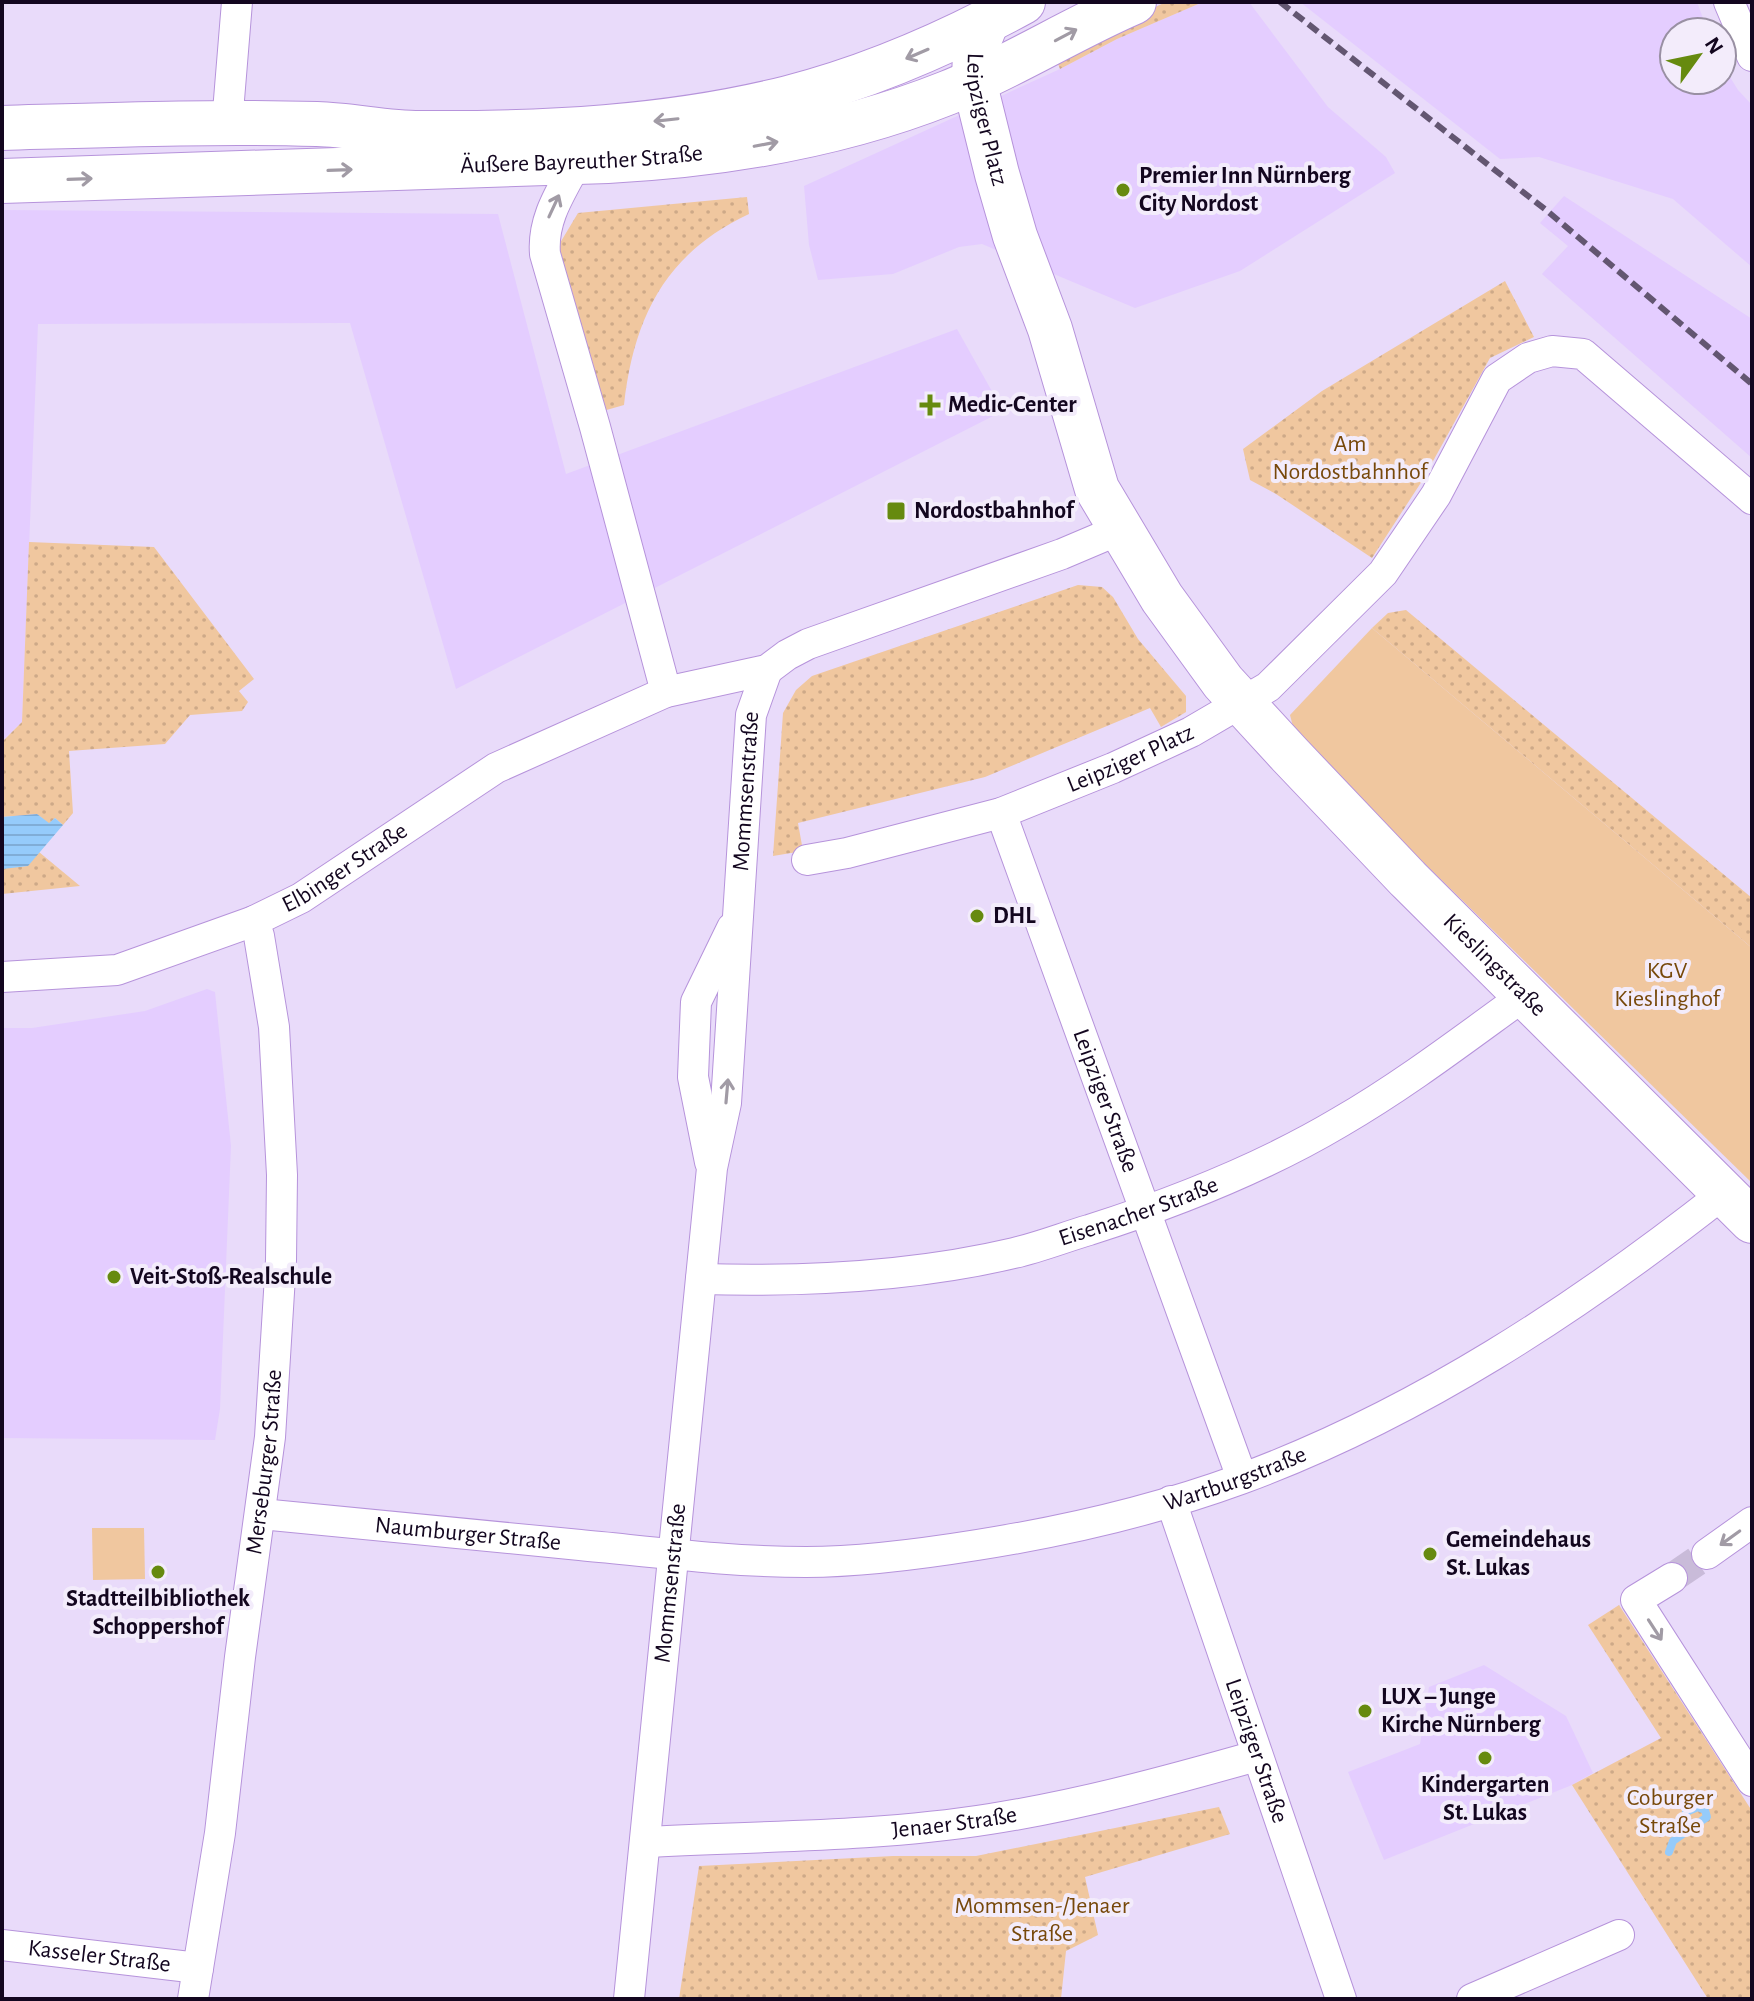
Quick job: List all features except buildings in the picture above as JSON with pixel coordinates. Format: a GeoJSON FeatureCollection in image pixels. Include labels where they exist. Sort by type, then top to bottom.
{"type":"FeatureCollection","features":[{"type":"Feature","properties":{"kind":"main road","name":"Äußere Bayreuther Straße"},"geometry":{"type":"LineString","coordinates":[[2,181],[577,162],[684,155],[760,145],[887,113],[986,75],[1134,2]]}},
{"type":"Feature","properties":{"kind":"main road","name":"Äußere Bayreuther Straße"},"geometry":{"type":"LineString","coordinates":[[2,128],[319,124],[423,133],[601,126],[688,118],[786,99],[841,82],[902,60],[1005,12]]}},
{"type":"Feature","properties":{"kind":"main road","name":"Leipziger Platz"},"geometry":{"type":"LineString","coordinates":[[1005,12],[975,51],[986,75],[997,174],[1015,236],[1054,339],[1097,489],[1183,630],[1242,703]]}},
{"type":"Feature","properties":{"kind":"main road","name":"Kieslingstraße"},"geometry":{"type":"LineString","coordinates":[[1242,703],[1408,879],[1738,1207]]}},
{"type":"Feature","properties":{"kind":"street"},"geometry":{"type":"LineString","coordinates":[[227,124],[237,2]]}},
{"type":"Feature","properties":{"kind":"street"},"geometry":{"type":"LineString","coordinates":[[1729,2],[1752,56]]}},
{"type":"Feature","properties":{"kind":"street"},"geometry":{"type":"LineString","coordinates":[[577,162],[549,215],[545,254],[666,692],[767,670],[808,644],[1062,554],[1121,529]]}},
{"type":"Feature","properties":{"kind":"street"},"geometry":{"type":"LineString","coordinates":[[1242,703],[1268,687],[1293,664],[1383,573],[1436,495],[1497,379],[1528,358],[1552,351],[1583,354],[1752,499]]}},
{"type":"Feature","properties":{"kind":"street","name":"Mommsenstraße"},"geometry":{"type":"LineString","coordinates":[[629,1999],[712,1168],[693,1077],[696,1002],[738,916],[751,715],[767,670]]}},
{"type":"Feature","properties":{"kind":"street","name":"Elbinger Straße"},"geometry":{"type":"LineString","coordinates":[[2,977],[117,970],[254,921],[301,898],[496,768],[666,692]]}},
{"type":"Feature","properties":{"kind":"street","name":"Leipziger Platz"},"geometry":{"type":"LineString","coordinates":[[807,860],[847,853],[1001,813],[1113,768],[1210,723],[1242,703]]}},
{"type":"Feature","properties":{"kind":"street","name":"Leipziger Straße"},"geometry":{"type":"LineString","coordinates":[[1001,813],[1242,1478]]}},
{"type":"Feature","properties":{"kind":"street","name":"Merseburger Straße"},"geometry":{"type":"LineString","coordinates":[[193,1999],[220,1833],[240,1657],[261,1514],[270,1437],[281,1260],[282,1175],[274,1027],[254,921]]}},
{"type":"Feature","properties":{"kind":"street","name":"Eisenacher Straße"},"geometry":{"type":"LineString","coordinates":[[701,1279],[780,1281],[905,1272],[1015,1253],[1146,1212],[1240,1175],[1340,1122],[1525,995]]}},
{"type":"Feature","properties":{"kind":"street","name":"Wartburgstraße"},"geometry":{"type":"LineString","coordinates":[[674,1554],[807,1562],[929,1553],[1043,1535],[1171,1501],[1242,1478],[1350,1432],[1491,1355],[1642,1258],[1738,1207]]}},
{"type":"Feature","properties":{"kind":"street","name":"Leipziger Straße"},"geometry":{"type":"LineString","coordinates":[[1171,1501],[1341,1999]]}},
{"type":"Feature","properties":{"kind":"street","name":"Naumburger Straße"},"geometry":{"type":"LineString","coordinates":[[261,1514],[674,1554]]}},
{"type":"Feature","properties":{"kind":"street"},"geometry":{"type":"LineString","coordinates":[[1707,1554],[1752,1522]]}},
{"type":"Feature","properties":{"kind":"street"},"geometry":{"type":"LineString","coordinates":[[1672,1578],[1636,1600],[1752,1781]]}},
{"type":"Feature","properties":{"kind":"street","name":"Jenaer Straße"},"geometry":{"type":"LineString","coordinates":[[645,1842],[907,1829],[990,1819],[1124,1793],[1256,1756]]}},
{"type":"Feature","properties":{"kind":"street"},"geometry":{"type":"LineString","coordinates":[[1472,1999],[1619,1935]]}},
{"type":"Feature","properties":{"kind":"street","name":"Kasseler Straße"},"geometry":{"type":"LineString","coordinates":[[2,1945],[198,1968]]}},
{"type":"Feature","properties":{"kind":"shaded area"},"geometry":{"type":"Polygon","coordinates":[[[1203,2],[1249,2],[1328,107],[1386,157],[1395,173],[1240,271],[1135,308],[982,244],[959,247],[893,274],[818,280],[809,245],[804,186],[1060,69],[1117,39],[1203,2]]]}},
{"type":"Feature","properties":{"kind":"shaded area"},"geometry":{"type":"Polygon","coordinates":[[[1300,2],[1697,2],[1702,16],[1658,16],[1658,96],[1738,96],[1738,90],[1752,105],[1752,267],[1673,199],[1539,157],[1500,159],[1300,2]]]}},
{"type":"Feature","properties":{"kind":"shaded area"},"geometry":{"type":"Polygon","coordinates":[[[1564,196],[1752,319],[1752,458],[1542,274],[1568,246],[1540,223],[1564,196]]]}},
{"type":"Feature","properties":{"kind":"shaded area"},"geometry":{"type":"Polygon","coordinates":[[[2,210],[498,214],[566,474],[957,329],[1003,411],[456,689],[350,323],[38,324],[22,722],[2,741],[2,210]]]}},
{"type":"Feature","properties":{"kind":"shaded area","name":"Veit-Stoß-Realschule"},"geometry":{"type":"Polygon","coordinates":[[[207,989],[215,992],[231,1146],[220,1409],[215,1440],[2,1438],[2,1028],[32,1028],[145,1011],[207,989]]]}},
{"type":"Feature","properties":{"kind":"shaded area","name":"Kindergarten St. Lukas"},"geometry":{"type":"Polygon","coordinates":[[[1484,1665],[1566,1716],[1593,1773],[1572,1785],[1384,1860],[1348,1772],[1420,1744],[1429,1687],[1484,1665]]]}},
{"type":"Feature","properties":{"kind":"green space"},"geometry":{"type":"Polygon","coordinates":[[[1166,2],[1203,2],[1117,39],[1060,69],[1054,54],[1166,2]]]}},
{"type":"Feature","properties":{"kind":"green space"},"geometry":{"type":"Polygon","coordinates":[[[747,197],[749,214],[696,248],[659,291],[636,343],[624,405],[603,411],[557,248],[578,213],[747,197]]]}},
{"type":"Feature","properties":{"kind":"green space","name":"Am Nordostbahnhof"},"geometry":{"type":"Polygon","coordinates":[[[1505,281],[1534,337],[1490,358],[1422,481],[1372,558],[1250,480],[1243,449],[1322,391],[1505,281]]]}},
{"type":"Feature","properties":{"kind":"green space"},"geometry":{"type":"Polygon","coordinates":[[[29,542],[154,547],[254,679],[239,691],[248,702],[242,711],[190,715],[165,744],[69,751],[73,813],[63,825],[55,818],[49,824],[37,814],[2,817],[2,742],[22,722],[29,542]]]}},
{"type":"Feature","properties":{"kind":"green space"},"geometry":{"type":"Polygon","coordinates":[[[1078,585],[1102,587],[1113,597],[1138,639],[1186,696],[1186,712],[1161,727],[1150,708],[985,777],[798,823],[803,851],[773,856],[783,713],[796,690],[812,676],[1078,585]]]}},
{"type":"Feature","properties":{"kind":"green space"},"geometry":{"type":"Polygon","coordinates":[[[1406,610],[1752,898],[1752,948],[1372,628],[1388,613],[1406,610]]]}},
{"type":"Feature","properties":{"kind":"green space","name":"KGV Kieslinghof"},"geometry":{"type":"Polygon","coordinates":[[[1372,628],[1752,948],[1752,1183],[1296,738],[1290,715],[1372,628]]]}},
{"type":"Feature","properties":{"kind":"green space"},"geometry":{"type":"Polygon","coordinates":[[[39,852],[80,886],[2,894],[2,853],[3,868],[27,866],[39,852]]]}},
{"type":"Feature","properties":{"kind":"green space"},"geometry":{"type":"Polygon","coordinates":[[[92,1528],[144,1528],[145,1579],[93,1580],[92,1528]]]}},
{"type":"Feature","properties":{"kind":"green space","name":"Coburger Straße"},"geometry":{"type":"Polygon","coordinates":[[[1619,1605],[1752,1811],[1752,1999],[1708,1999],[1572,1785],[1661,1738],[1588,1625],[1619,1605]]]}},
{"type":"Feature","properties":{"kind":"green space","name":"Mommsen-/Jenaer Straße"},"geometry":{"type":"Polygon","coordinates":[[[1219,1807],[1230,1834],[1085,1877],[1098,1935],[1066,1951],[1061,1999],[679,1999],[699,1866],[893,1856],[976,1856],[1219,1807]]]}},
{"type":"Feature","properties":{"kind":"water"},"geometry":{"type":"Polygon","coordinates":[[[37,814],[49,823],[55,818],[63,825],[28,866],[3,869],[2,817],[37,814]]]}},
{"type":"Feature","properties":{"kind":"waterway"},"geometry":{"type":"LineString","coordinates":[[1669,1852],[1673,1841],[1707,1817],[1705,1810],[1698,1807],[1686,1812]]}},
{"type":"Feature","properties":{"kind":"tunnel"},"geometry":{"type":"LineString","coordinates":[[1672,1578],[1707,1554]]}},
{"type":"Feature","properties":{"kind":"railway"},"geometry":{"type":"LineString","coordinates":[[1280,2],[1546,210],[1752,384]]}},
{"type":"Feature","properties":{"kind":"place","name":"Premier Inn Nürnberg City Nordost"},"geometry":{"type":"Point","coordinates":[1123,190]}},
{"type":"Feature","properties":{"kind":"place","name":"Medic-Center"},"geometry":{"type":"Point","coordinates":[930,405]}},
{"type":"Feature","properties":{"kind":"place","name":"Nordostbahnhof"},"geometry":{"type":"Point","coordinates":[896,511]}},
{"type":"Feature","properties":{"kind":"place","name":"DHL"},"geometry":{"type":"Point","coordinates":[977,916]}},
{"type":"Feature","properties":{"kind":"place","name":"Veit-Stoß-Realschule"},"geometry":{"type":"Point","coordinates":[114,1277]}},
{"type":"Feature","properties":{"kind":"place","name":"Gemeindehaus St. Lukas"},"geometry":{"type":"Point","coordinates":[1430,1554]}},
{"type":"Feature","properties":{"kind":"place","name":"Stadtteilbibliothek Schoppershof"},"geometry":{"type":"Point","coordinates":[158,1572]}},
{"type":"Feature","properties":{"kind":"place","name":"LUX – Junge Kirche Nürnberg"},"geometry":{"type":"Point","coordinates":[1365,1711]}},
{"type":"Feature","properties":{"kind":"place","name":"Kindergarten St. Lukas"},"geometry":{"type":"Point","coordinates":[1485,1758]}}]}
